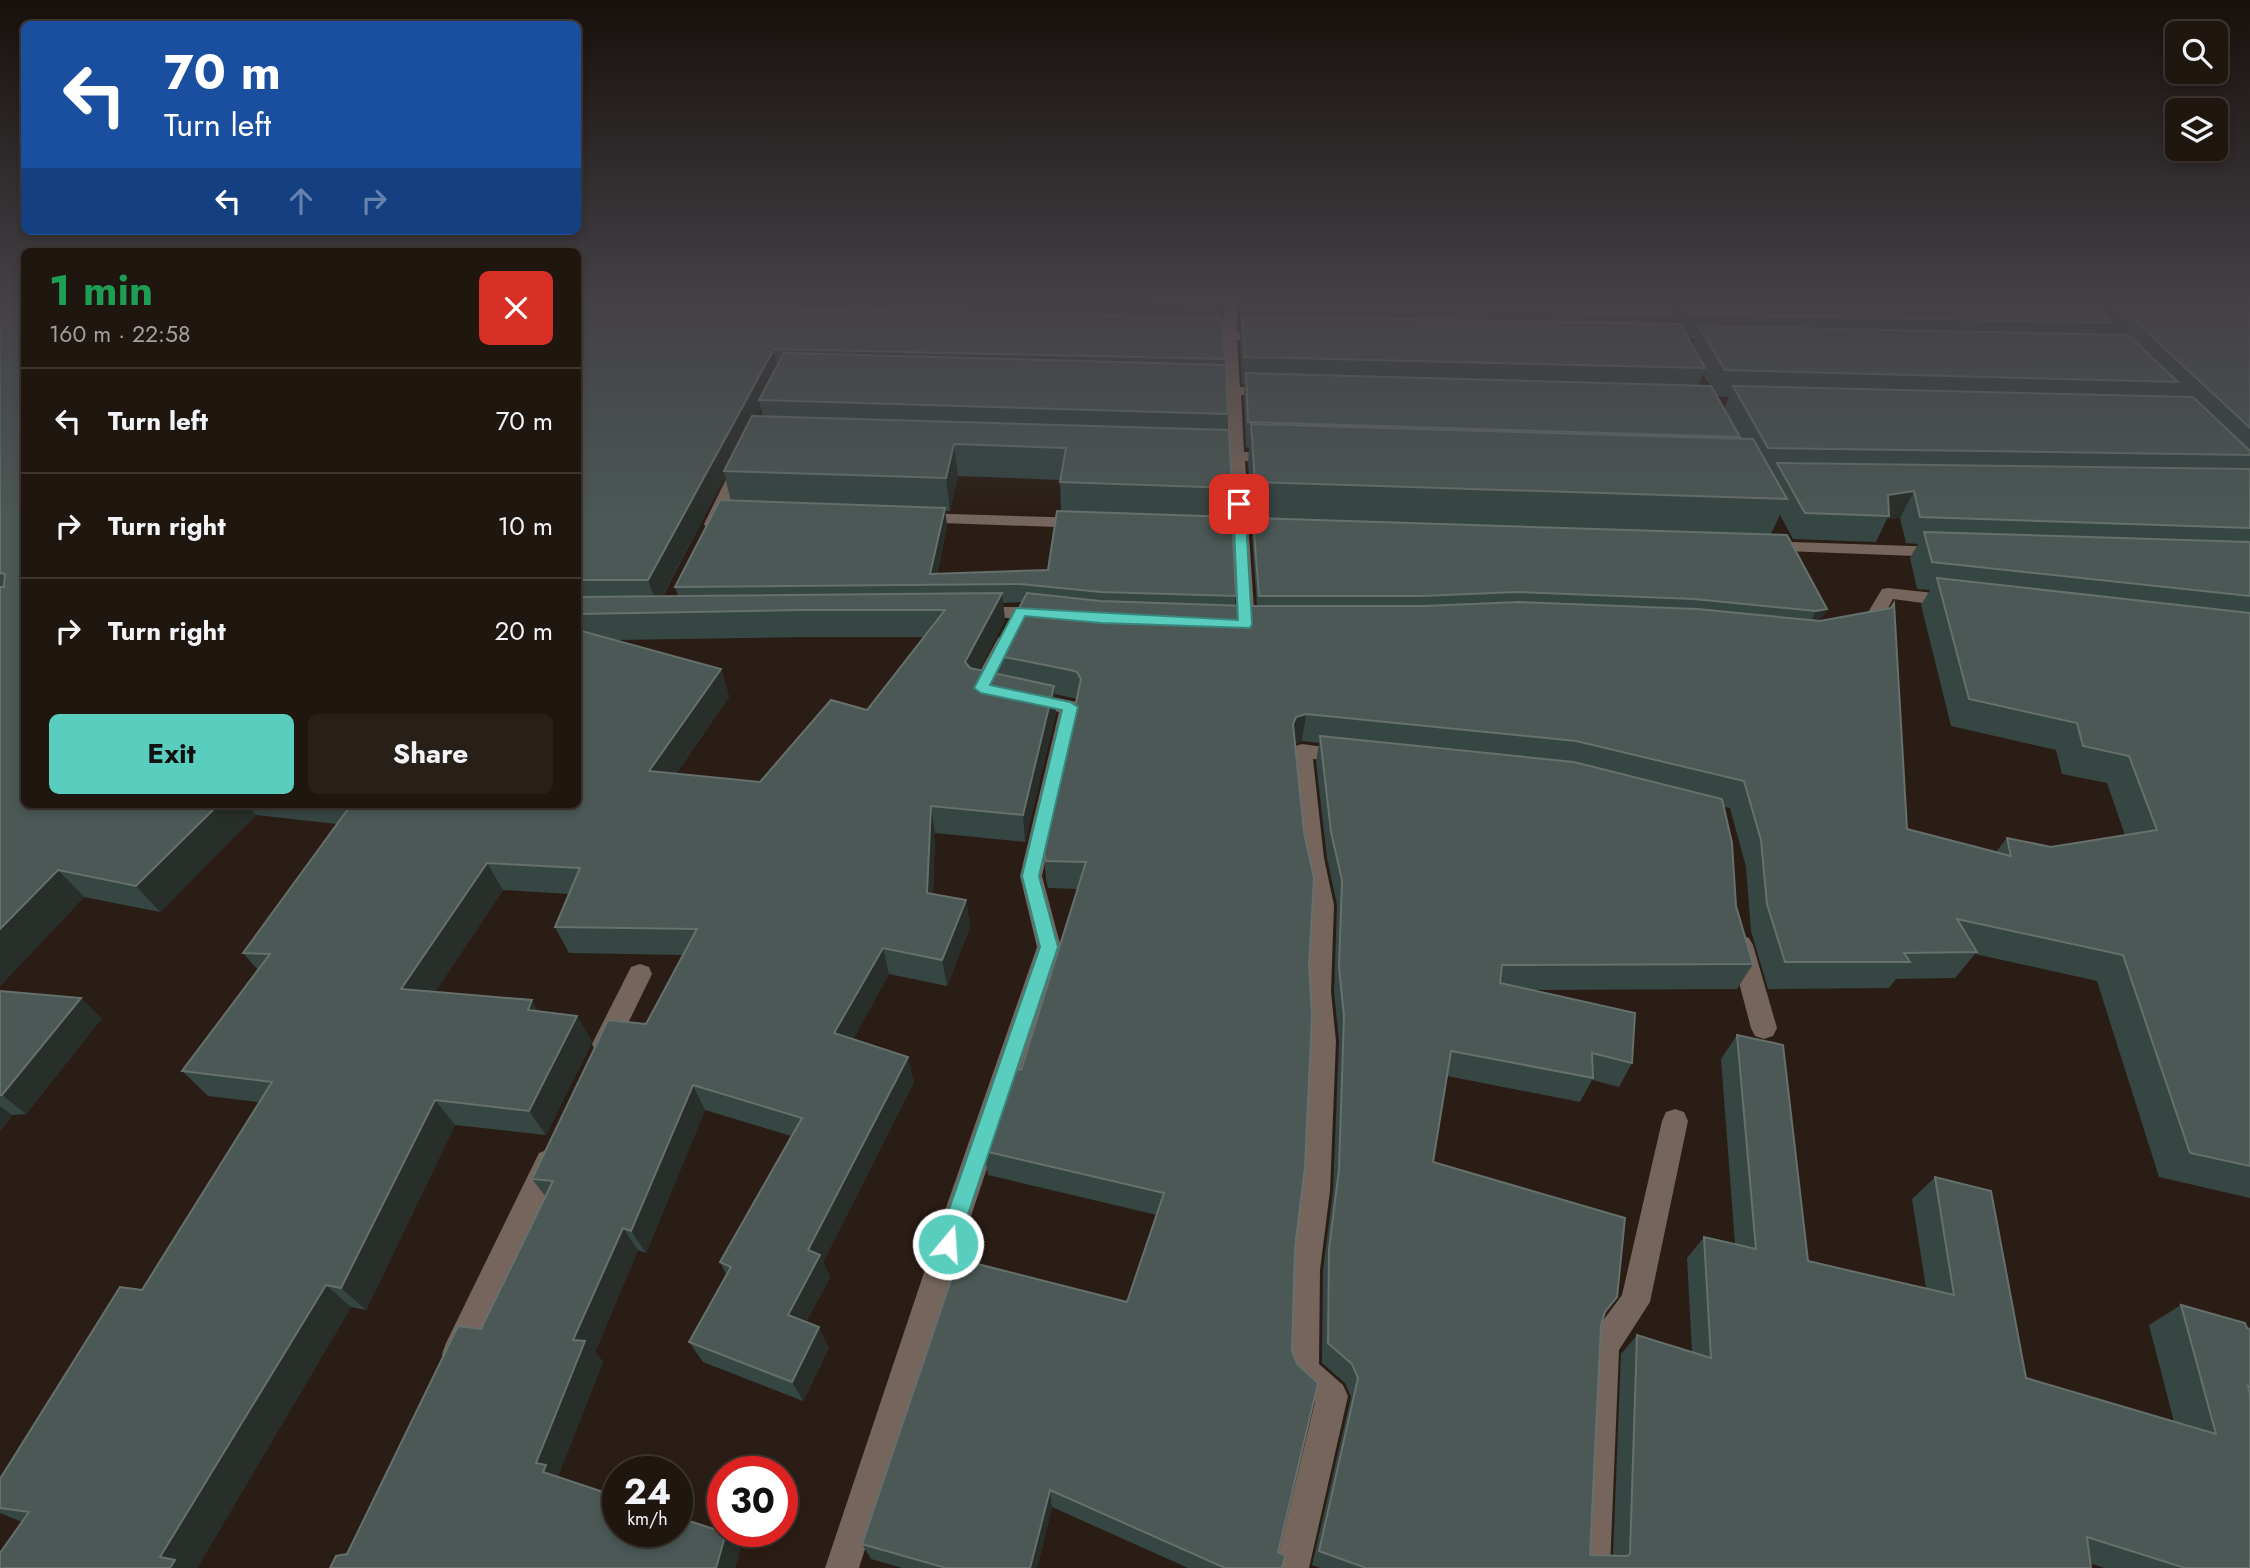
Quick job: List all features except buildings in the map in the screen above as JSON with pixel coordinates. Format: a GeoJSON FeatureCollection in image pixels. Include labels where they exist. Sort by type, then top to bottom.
{"type":"FeatureCollection","features":[{"type":"Feature","properties":{"kind":"street"},"geometry":{"type":"LineString","coordinates":[[1232,371],[1240,528],[1239,624],[1270,624]]}},
{"type":"Feature","properties":{"kind":"street"},"geometry":{"type":"LineString","coordinates":[[1178,389],[1289,392]]}},
{"type":"Feature","properties":{"kind":"street"},"geometry":{"type":"LineString","coordinates":[[703,540],[725,511],[749,449]]}},
{"type":"Feature","properties":{"kind":"street"},"geometry":{"type":"LineString","coordinates":[[1182,455],[1292,458]]}},
{"type":"Feature","properties":{"kind":"street"},"geometry":{"type":"LineString","coordinates":[[897,517],[1103,524]]}},
{"type":"Feature","properties":{"kind":"street"},"geometry":{"type":"LineString","coordinates":[[1774,525],[1797,569]]}},
{"type":"Feature","properties":{"kind":"street"},"geometry":{"type":"LineString","coordinates":[[1185,527],[1296,530]]}},
{"type":"Feature","properties":{"kind":"street"},"geometry":{"type":"LineString","coordinates":[[1744,545],[1963,552]]}},
{"type":"Feature","properties":{"kind":"street"},"geometry":{"type":"LineString","coordinates":[[1845,633],[1868,628],[1888,593],[1965,602]]}},
{"type":"Feature","properties":{"kind":"street"},"geometry":{"type":"LineString","coordinates":[[953,612],[1021,611],[1061,615]]}},
{"type":"Feature","properties":{"kind":"street"},"geometry":{"type":"LineString","coordinates":[[842,1568],[956,1219],[1049,947],[1031,876],[1070,707],[981,688],[1021,611]]}},
{"type":"Feature","properties":{"kind":"street"},"geometry":{"type":"LineString","coordinates":[[1292,1568],[1332,1396],[1304,1371],[1306,1270],[1316,1191],[1323,1041],[1319,992],[1324,905],[1313,858],[1302,751],[1370,758]]}},
{"type":"Feature","properties":{"kind":"street"},"geometry":{"type":"LineString","coordinates":[[1735,918],[1764,1028]]}},
{"type":"Feature","properties":{"kind":"street"},"geometry":{"type":"LineString","coordinates":[[592,1072],[640,974]]}},
{"type":"Feature","properties":{"kind":"street"},"geometry":{"type":"LineString","coordinates":[[1593,1568],[1604,1345],[1635,1302],[1675,1121]]}},
{"type":"Feature","properties":{"kind":"street"},"geometry":{"type":"LineString","coordinates":[[448,1373],[563,1133]]}},
{"type":"Feature","properties":{"kind":"route"},"geometry":{"type":"LineString","coordinates":[[948,1244],[1049,947],[1031,876],[1044,830],[1070,707],[981,688],[1021,611],[1101,619],[1245,624],[1239,504]]}}]}
